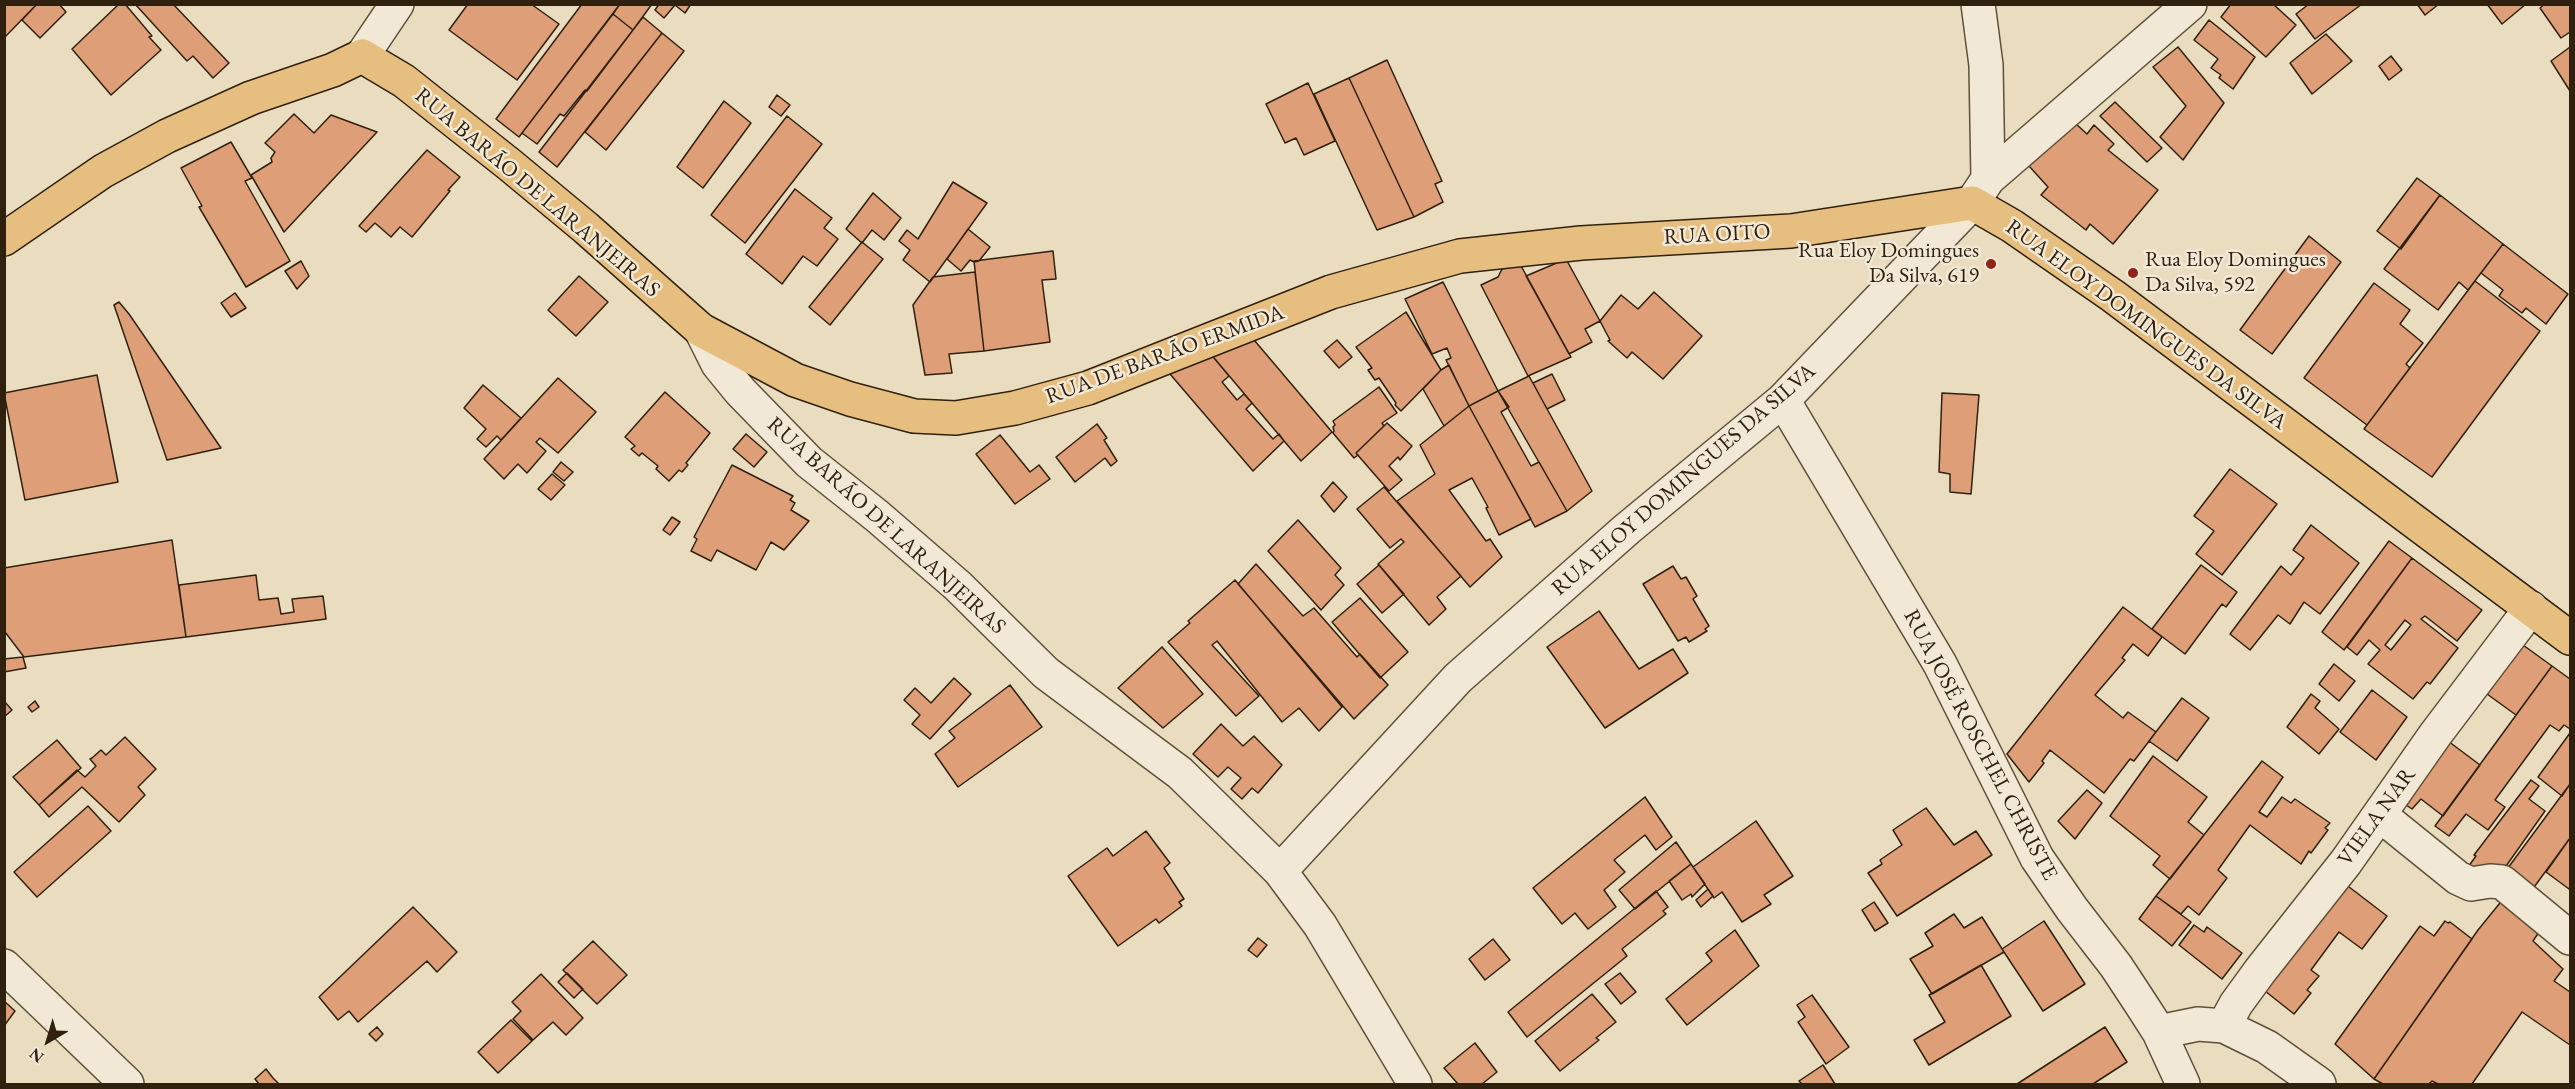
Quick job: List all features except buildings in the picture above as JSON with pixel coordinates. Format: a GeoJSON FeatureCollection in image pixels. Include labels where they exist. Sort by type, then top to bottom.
{"type":"FeatureCollection","features":[{"type":"Feature","properties":{"kind":"main road"},"geometry":{"type":"LineString","coordinates":[[4,238],[103,171],[167,136],[242,102],[333,70],[362,56]]}},
{"type":"Feature","properties":{"kind":"main road","name":"RUA BARÃO DE LARANJEIRAS"},"geometry":{"type":"LineString","coordinates":[[362,56],[404,81],[510,165],[586,228],[701,330]]}},
{"type":"Feature","properties":{"kind":"main road","name":"RUA OITO"},"geometry":{"type":"LineString","coordinates":[[1460,256],[1581,243],[1791,231],[1980,191]]}},
{"type":"Feature","properties":{"kind":"main road","name":"RUA ELOY DOMINGUES DA SILVA"},"geometry":{"type":"LineString","coordinates":[[1980,191],[2012,226],[2113,296],[2571,638]]}},
{"type":"Feature","properties":{"kind":"main road","name":"RUA DE BARÃO ERMIDA"},"geometry":{"type":"LineString","coordinates":[[701,330],[795,380],[850,399],[914,416],[956,418],[1015,408],[1088,388],[1331,292],[1460,256]]}},
{"type":"Feature","properties":{"kind":"street"},"geometry":{"type":"LineString","coordinates":[[1978,4],[1986,65],[1980,191]]}},
{"type":"Feature","properties":{"kind":"street"},"geometry":{"type":"LineString","coordinates":[[1980,191],[2190,4]]}},
{"type":"Feature","properties":{"kind":"street"},"geometry":{"type":"LineString","coordinates":[[362,56],[380,11]]}},
{"type":"Feature","properties":{"kind":"street","name":"RUA ELOY DOMINGUES DA SILVA"},"geometry":{"type":"LineString","coordinates":[[1280,871],[1458,678],[1627,529],[1783,400],[1980,191]]}},
{"type":"Feature","properties":{"kind":"street","name":"RUA BARÃO DE LARANJEIRAS"},"geometry":{"type":"LineString","coordinates":[[701,330],[718,364],[740,391],[810,462],[950,579],[1046,673],[1180,773],[1280,871],[1320,925],[1415,1084]]}},
{"type":"Feature","properties":{"kind":"street","name":"RUA JOSÉ ROSCHEL CHRISTE"},"geometry":{"type":"LineString","coordinates":[[1783,400],[1940,664],[2037,858],[2072,909],[2116,966],[2158,1032],[2183,1084]]}},
{"type":"Feature","properties":{"kind":"street","name":"VIELA NAR"},"geometry":{"type":"LineString","coordinates":[[2224,1026],[2236,1004],[2288,932],[2346,862],[2435,735],[2531,609]]}},
{"type":"Feature","properties":{"kind":"street"},"geometry":{"type":"LineString","coordinates":[[2380,815],[2458,878],[2471,884],[2502,882],[2571,938]]}},
{"type":"Feature","properties":{"kind":"street"},"geometry":{"type":"LineString","coordinates":[[4,966],[127,1084]]}},
{"type":"Feature","properties":{"kind":"street"},"geometry":{"type":"LineString","coordinates":[[2158,1032],[2198,1024],[2224,1026],[2267,1047],[2319,1084]]}},
{"type":"Feature","properties":{"kind":"place","name":"Rua Eloy Domingues Da Silva, 619"},"geometry":{"type":"Point","coordinates":[1991,264]}},
{"type":"Feature","properties":{"kind":"place","name":"Rua Eloy Domingues Da Silva, 592"},"geometry":{"type":"Point","coordinates":[2133,273]}}]}
